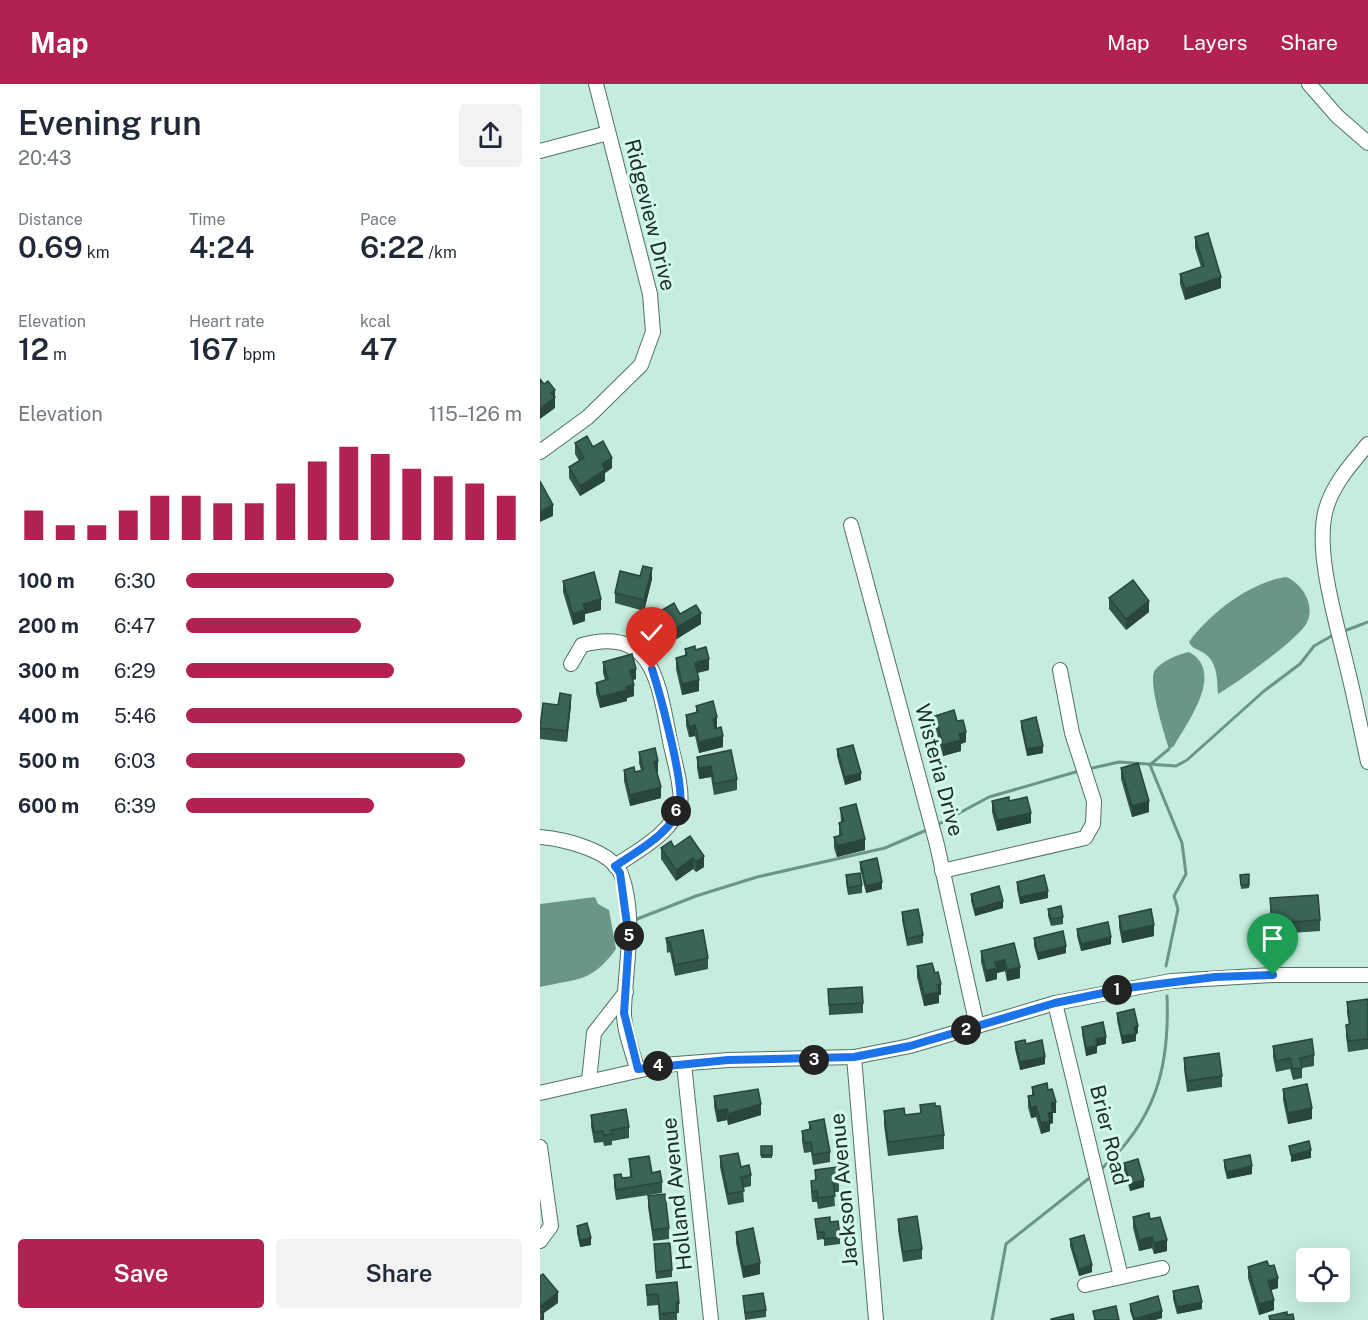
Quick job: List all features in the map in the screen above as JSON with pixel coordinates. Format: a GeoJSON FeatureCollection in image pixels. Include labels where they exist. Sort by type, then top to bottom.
{"type":"FeatureCollection","features":[{"type":"Feature","properties":{"kind":"street","name":"Ridgeview Drive"},"geometry":{"type":"LineString","coordinates":[[540,452],[588,417],[641,364],[653,332],[650,294],[596,84]]}},
{"type":"Feature","properties":{"kind":"street"},"geometry":{"type":"LineString","coordinates":[[1309,84],[1337,116],[1368,143]]}},
{"type":"Feature","properties":{"kind":"street"},"geometry":{"type":"LineString","coordinates":[[540,151],[608,134]]}},
{"type":"Feature","properties":{"kind":"street"},"geometry":{"type":"LineString","coordinates":[[1368,444],[1341,477],[1325,509],[1324,536],[1324,562],[1331,601],[1368,762]]}},
{"type":"Feature","properties":{"kind":"street","name":"Wisteria Drive"},"geometry":{"type":"LineString","coordinates":[[851,525],[942,871],[977,1026]]}},
{"type":"Feature","properties":{"kind":"street"},"geometry":{"type":"LineString","coordinates":[[571,664],[582,645],[606,640],[631,645],[644,656],[652,669],[661,698],[680,804],[669,825],[615,866]]}},
{"type":"Feature","properties":{"kind":"street"},"geometry":{"type":"LineString","coordinates":[[942,871],[1085,838],[1093,824],[1094,801],[1072,733],[1060,670]]}},
{"type":"Feature","properties":{"kind":"street"},"geometry":{"type":"LineString","coordinates":[[540,837],[583,846],[615,866],[620,873],[627,907],[629,956],[624,1013],[638,1069]]}},
{"type":"Feature","properties":{"kind":"street"},"geometry":{"type":"LineString","coordinates":[[540,1093],[638,1069],[684,1064],[854,1057],[910,1046],[1055,1003],[1138,986],[1215,977],[1368,975]]}},
{"type":"Feature","properties":{"kind":"street"},"geometry":{"type":"LineString","coordinates":[[589,1081],[594,1033],[626,992]]}},
{"type":"Feature","properties":{"kind":"street","name":"Brier Road"},"geometry":{"type":"LineString","coordinates":[[1055,1003],[1121,1277]]}},
{"type":"Feature","properties":{"kind":"street","name":"Jackson Avenue"},"geometry":{"type":"LineString","coordinates":[[854,1057],[876,1320]]}},
{"type":"Feature","properties":{"kind":"street","name":"Holland Avenue"},"geometry":{"type":"LineString","coordinates":[[684,1064],[711,1320]]}},
{"type":"Feature","properties":{"kind":"street"},"geometry":{"type":"LineString","coordinates":[[540,1147],[551,1226],[540,1241]]}},
{"type":"Feature","properties":{"kind":"street"},"geometry":{"type":"LineString","coordinates":[[1085,1286],[1162,1268]]}},
{"type":"Feature","properties":{"kind":"shaded area"},"geometry":{"type":"Polygon","coordinates":[[[1286,577],[1298,585],[1307,598],[1310,613],[1304,627],[1276,653],[1218,694],[1216,672],[1212,662],[1209,657],[1189,642],[1208,620],[1232,600],[1259,585],[1286,577]]]}},
{"type":"Feature","properties":{"kind":"shaded area"},"geometry":{"type":"Polygon","coordinates":[[[1189,652],[1199,661],[1204,671],[1204,684],[1195,710],[1174,746],[1169,749],[1158,708],[1153,676],[1155,670],[1166,661],[1189,652]]]}},
{"type":"Feature","properties":{"kind":"shaded area"},"geometry":{"type":"Polygon","coordinates":[[[595,897],[598,904],[609,910],[616,949],[591,974],[575,980],[540,987],[540,904],[595,897]]]}},
{"type":"Feature","properties":{"kind":"building"},"geometry":{"type":"Polygon","coordinates":[[[1208,233],[1221,277],[1185,289],[1180,274],[1204,266],[1195,237],[1208,233]]]}},
{"type":"Feature","properties":{"kind":"building"},"geometry":{"type":"Polygon","coordinates":[[[540,379],[544,384],[548,381],[555,390],[551,393],[555,397],[540,409],[540,379]]]}},
{"type":"Feature","properties":{"kind":"building"},"geometry":{"type":"Polygon","coordinates":[[[587,436],[593,447],[603,441],[612,458],[602,464],[605,470],[580,486],[569,467],[584,458],[575,443],[587,436]]]}},
{"type":"Feature","properties":{"kind":"building"},"geometry":{"type":"Polygon","coordinates":[[[540,481],[553,505],[540,512],[540,481]]]}},
{"type":"Feature","properties":{"kind":"building"},"geometry":{"type":"Polygon","coordinates":[[[643,566],[652,568],[644,600],[615,593],[620,571],[640,576],[643,566]]]}},
{"type":"Feature","properties":{"kind":"building"},"geometry":{"type":"Polygon","coordinates":[[[594,572],[601,599],[583,604],[585,610],[573,614],[563,581],[594,572]]]}},
{"type":"Feature","properties":{"kind":"building"},"geometry":{"type":"Polygon","coordinates":[[[1133,580],[1149,601],[1126,619],[1109,598],[1133,580]]]}},
{"type":"Feature","properties":{"kind":"building"},"geometry":{"type":"Polygon","coordinates":[[[674,603],[680,614],[696,605],[701,613],[665,635],[657,613],[674,603]]]}},
{"type":"Feature","properties":{"kind":"building"},"geometry":{"type":"Polygon","coordinates":[[[695,646],[695,650],[706,647],[709,659],[695,663],[699,680],[682,684],[676,658],[687,655],[685,649],[695,646]]]}},
{"type":"Feature","properties":{"kind":"building"},"geometry":{"type":"Polygon","coordinates":[[[632,654],[636,669],[630,670],[634,685],[626,687],[627,690],[600,697],[596,683],[608,679],[603,662],[632,654]]]}},
{"type":"Feature","properties":{"kind":"building"},"geometry":{"type":"Polygon","coordinates":[[[560,693],[571,695],[567,731],[540,728],[543,703],[558,705],[560,693]]]}},
{"type":"Feature","properties":{"kind":"building"},"geometry":{"type":"Polygon","coordinates":[[[713,701],[717,717],[713,719],[715,729],[721,727],[723,736],[699,742],[695,725],[689,727],[686,715],[698,712],[696,706],[713,701]]]}},
{"type":"Feature","properties":{"kind":"building"},"geometry":{"type":"Polygon","coordinates":[[[954,710],[957,721],[963,720],[966,732],[959,734],[961,740],[943,745],[935,716],[954,710]]]}},
{"type":"Feature","properties":{"kind":"building"},"geometry":{"type":"Polygon","coordinates":[[[1036,717],[1043,746],[1027,749],[1021,721],[1036,717]]]}},
{"type":"Feature","properties":{"kind":"building"},"geometry":{"type":"Polygon","coordinates":[[[853,745],[861,773],[845,777],[837,749],[853,745]]]}},
{"type":"Feature","properties":{"kind":"building"},"geometry":{"type":"Polygon","coordinates":[[[655,748],[658,761],[654,762],[661,787],[630,795],[624,770],[634,767],[635,772],[643,770],[639,752],[655,748]]]}},
{"type":"Feature","properties":{"kind":"building"},"geometry":{"type":"Polygon","coordinates":[[[731,750],[737,779],[714,784],[711,766],[699,768],[697,757],[731,750]]]}},
{"type":"Feature","properties":{"kind":"building"},"geometry":{"type":"Polygon","coordinates":[[[1138,763],[1149,801],[1132,806],[1121,768],[1138,763]]]}},
{"type":"Feature","properties":{"kind":"building"},"geometry":{"type":"Polygon","coordinates":[[[1009,797],[1009,801],[1027,797],[1031,813],[997,820],[992,801],[1009,797]]]}},
{"type":"Feature","properties":{"kind":"building"},"geometry":{"type":"Polygon","coordinates":[[[856,804],[865,839],[837,846],[834,837],[842,835],[839,823],[844,821],[840,808],[856,804]]]}},
{"type":"Feature","properties":{"kind":"building"},"geometry":{"type":"Polygon","coordinates":[[[690,836],[704,856],[696,862],[693,858],[676,870],[661,848],[671,841],[674,847],[690,836]]]}},
{"type":"Feature","properties":{"kind":"building"},"geometry":{"type":"Polygon","coordinates":[[[877,858],[882,882],[866,886],[860,862],[877,858]]]}},
{"type":"Feature","properties":{"kind":"building"},"geometry":{"type":"Polygon","coordinates":[[[860,873],[862,885],[848,888],[846,875],[860,873]]]}},
{"type":"Feature","properties":{"kind":"building"},"geometry":{"type":"Polygon","coordinates":[[[1249,874],[1249,885],[1241,885],[1240,875],[1249,874]]]}},
{"type":"Feature","properties":{"kind":"building"},"geometry":{"type":"Polygon","coordinates":[[[1044,875],[1048,891],[1020,897],[1017,882],[1044,875]]]}},
{"type":"Feature","properties":{"kind":"building"},"geometry":{"type":"Polygon","coordinates":[[[999,886],[1003,901],[975,909],[971,894],[999,886]]]}},
{"type":"Feature","properties":{"kind":"building"},"geometry":{"type":"Polygon","coordinates":[[[1318,895],[1320,920],[1291,922],[1291,933],[1279,934],[1278,924],[1272,924],[1270,898],[1318,895]]]}},
{"type":"Feature","properties":{"kind":"building"},"geometry":{"type":"Polygon","coordinates":[[[1061,906],[1063,917],[1051,919],[1048,909],[1061,906]]]}},
{"type":"Feature","properties":{"kind":"building"},"geometry":{"type":"Polygon","coordinates":[[[918,909],[923,935],[907,939],[902,912],[918,909]]]}},
{"type":"Feature","properties":{"kind":"building"},"geometry":{"type":"Polygon","coordinates":[[[1151,909],[1154,925],[1122,932],[1119,916],[1151,909]]]}},
{"type":"Feature","properties":{"kind":"building"},"geometry":{"type":"Polygon","coordinates":[[[1108,922],[1111,937],[1081,944],[1077,929],[1108,922]]]}},
{"type":"Feature","properties":{"kind":"building"},"geometry":{"type":"Polygon","coordinates":[[[703,930],[708,958],[675,965],[670,942],[667,942],[666,938],[703,930]]]}},
{"type":"Feature","properties":{"kind":"building"},"geometry":{"type":"Polygon","coordinates":[[[1063,931],[1066,946],[1038,953],[1034,938],[1063,931]]]}},
{"type":"Feature","properties":{"kind":"building"},"geometry":{"type":"Polygon","coordinates":[[[1014,943],[1020,967],[1007,970],[1005,960],[995,962],[997,968],[986,971],[981,951],[1014,943]]]}},
{"type":"Feature","properties":{"kind":"building"},"geometry":{"type":"Polygon","coordinates":[[[932,963],[935,973],[938,972],[941,984],[937,985],[939,992],[924,995],[917,966],[932,963]]]}},
{"type":"Feature","properties":{"kind":"building"},"geometry":{"type":"Polygon","coordinates":[[[862,987],[863,1003],[829,1005],[828,989],[862,987]]]}},
{"type":"Feature","properties":{"kind":"building"},"geometry":{"type":"Polygon","coordinates":[[[1368,999],[1368,1039],[1348,1041],[1346,1025],[1350,1024],[1347,1002],[1368,999]]]}},
{"type":"Feature","properties":{"kind":"building"},"geometry":{"type":"Polygon","coordinates":[[[1134,1009],[1138,1026],[1134,1027],[1136,1034],[1122,1036],[1117,1013],[1134,1009]]]}},
{"type":"Feature","properties":{"kind":"building"},"geometry":{"type":"Polygon","coordinates":[[[1103,1022],[1106,1037],[1096,1039],[1097,1046],[1086,1048],[1082,1027],[1103,1022]]]}},
{"type":"Feature","properties":{"kind":"building"},"geometry":{"type":"Polygon","coordinates":[[[1312,1039],[1314,1055],[1300,1058],[1302,1068],[1293,1069],[1290,1058],[1276,1061],[1273,1046],[1312,1039]]]}},
{"type":"Feature","properties":{"kind":"building"},"geometry":{"type":"Polygon","coordinates":[[[1025,1040],[1026,1044],[1042,1040],[1045,1057],[1020,1062],[1015,1042],[1025,1040]]]}},
{"type":"Feature","properties":{"kind":"building"},"geometry":{"type":"Polygon","coordinates":[[[1219,1053],[1222,1076],[1187,1081],[1184,1058],[1219,1053]]]}},
{"type":"Feature","properties":{"kind":"building"},"geometry":{"type":"Polygon","coordinates":[[[1047,1083],[1048,1090],[1052,1089],[1056,1102],[1051,1103],[1053,1112],[1048,1113],[1050,1121],[1041,1123],[1036,1106],[1031,1108],[1028,1096],[1034,1095],[1032,1087],[1047,1083]]]}},
{"type":"Feature","properties":{"kind":"building"},"geometry":{"type":"Polygon","coordinates":[[[1307,1084],[1312,1108],[1288,1113],[1283,1089],[1307,1084]]]}},
{"type":"Feature","properties":{"kind":"building"},"geometry":{"type":"Polygon","coordinates":[[[758,1089],[761,1104],[728,1114],[727,1109],[717,1111],[714,1096],[758,1089]]]}},
{"type":"Feature","properties":{"kind":"building"},"geometry":{"type":"Polygon","coordinates":[[[935,1103],[935,1106],[940,1106],[944,1135],[888,1142],[884,1111],[904,1108],[905,1115],[921,1113],[920,1105],[935,1103]]]}},
{"type":"Feature","properties":{"kind":"building"},"geometry":{"type":"Polygon","coordinates":[[[626,1109],[629,1127],[611,1130],[612,1134],[604,1135],[603,1131],[594,1132],[591,1115],[626,1109]]]}},
{"type":"Feature","properties":{"kind":"building"},"geometry":{"type":"Polygon","coordinates":[[[824,1119],[830,1152],[813,1155],[811,1142],[804,1143],[802,1131],[811,1129],[809,1122],[824,1119]]]}},
{"type":"Feature","properties":{"kind":"building"},"geometry":{"type":"Polygon","coordinates":[[[1309,1141],[1311,1150],[1291,1155],[1289,1146],[1309,1141]]]}},
{"type":"Feature","properties":{"kind":"building"},"geometry":{"type":"Polygon","coordinates":[[[761,1146],[772,1146],[772,1155],[761,1155],[761,1146]]]}},
{"type":"Feature","properties":{"kind":"building"},"geometry":{"type":"Polygon","coordinates":[[[738,1153],[741,1167],[749,1165],[751,1175],[741,1177],[744,1191],[728,1194],[720,1156],[738,1153]]]}},
{"type":"Feature","properties":{"kind":"building"},"geometry":{"type":"Polygon","coordinates":[[[1250,1155],[1252,1166],[1227,1172],[1224,1160],[1250,1155]]]}},
{"type":"Feature","properties":{"kind":"building"},"geometry":{"type":"Polygon","coordinates":[[[649,1156],[652,1173],[660,1171],[662,1182],[616,1190],[614,1175],[621,1174],[622,1178],[632,1177],[629,1159],[649,1156]]]}},
{"type":"Feature","properties":{"kind":"building"},"geometry":{"type":"Polygon","coordinates":[[[1138,1159],[1144,1180],[1130,1184],[1124,1163],[1138,1159]]]}},
{"type":"Feature","properties":{"kind":"building"},"geometry":{"type":"Polygon","coordinates":[[[837,1167],[839,1181],[833,1182],[835,1196],[818,1198],[817,1191],[812,1192],[811,1181],[816,1180],[815,1170],[837,1167]]]}},
{"type":"Feature","properties":{"kind":"building"},"geometry":{"type":"Polygon","coordinates":[[[665,1194],[669,1228],[653,1230],[648,1196],[665,1194]]]}},
{"type":"Feature","properties":{"kind":"building"},"geometry":{"type":"Polygon","coordinates":[[[1149,1213],[1150,1219],[1160,1217],[1167,1240],[1154,1243],[1152,1237],[1139,1240],[1133,1217],[1149,1213]]]}},
{"type":"Feature","properties":{"kind":"building"},"geometry":{"type":"Polygon","coordinates":[[[917,1216],[922,1249],[903,1252],[898,1219],[917,1216]]]}},
{"type":"Feature","properties":{"kind":"building"},"geometry":{"type":"Polygon","coordinates":[[[830,1217],[830,1222],[838,1221],[840,1237],[824,1239],[824,1232],[817,1232],[815,1219],[830,1217]]]}},
{"type":"Feature","properties":{"kind":"building"},"geometry":{"type":"Polygon","coordinates":[[[587,1223],[591,1238],[580,1240],[577,1226],[587,1223]]]}},
{"type":"Feature","properties":{"kind":"building"},"geometry":{"type":"Polygon","coordinates":[[[753,1228],[760,1263],[743,1267],[736,1232],[753,1228]]]}},
{"type":"Feature","properties":{"kind":"building"},"geometry":{"type":"Polygon","coordinates":[[[1084,1235],[1092,1265],[1079,1269],[1070,1239],[1084,1235]]]}},
{"type":"Feature","properties":{"kind":"building"},"geometry":{"type":"Polygon","coordinates":[[[670,1243],[672,1270],[656,1272],[654,1244],[670,1243]]]}},
{"type":"Feature","properties":{"kind":"building"},"geometry":{"type":"Polygon","coordinates":[[[1267,1261],[1269,1266],[1274,1265],[1278,1278],[1268,1281],[1274,1300],[1259,1304],[1248,1267],[1267,1261]]]}},
{"type":"Feature","properties":{"kind":"building"},"geometry":{"type":"Polygon","coordinates":[[[543,1274],[558,1292],[541,1306],[544,1310],[540,1313],[540,1276],[543,1274]]]}},
{"type":"Feature","properties":{"kind":"building"},"geometry":{"type":"Polygon","coordinates":[[[677,1282],[679,1303],[676,1303],[677,1312],[660,1314],[658,1294],[647,1295],[646,1285],[677,1282]]]}},
{"type":"Feature","properties":{"kind":"building"},"geometry":{"type":"Polygon","coordinates":[[[1198,1286],[1202,1302],[1177,1307],[1173,1291],[1198,1286]]]}},
{"type":"Feature","properties":{"kind":"building"},"geometry":{"type":"Polygon","coordinates":[[[763,1293],[766,1310],[745,1313],[743,1296],[763,1293]]]}},
{"type":"Feature","properties":{"kind":"building"},"geometry":{"type":"Polygon","coordinates":[[[1158,1296],[1162,1311],[1134,1319],[1130,1304],[1158,1296]]]}},
{"type":"Feature","properties":{"kind":"building"},"geometry":{"type":"Polygon","coordinates":[[[1116,1306],[1119,1320],[1095,1320],[1093,1311],[1116,1306]]]}},
{"type":"Feature","properties":{"kind":"building"},"geometry":{"type":"Polygon","coordinates":[[[1287,1312],[1287,1315],[1293,1314],[1294,1320],[1270,1320],[1269,1316],[1287,1312]]]}},
{"type":"Feature","properties":{"kind":"building"},"geometry":{"type":"Polygon","coordinates":[[[1073,1314],[1074,1320],[1051,1320],[1051,1319],[1073,1314]]]}},
{"type":"Feature","properties":{"kind":"waterway"},"geometry":{"type":"LineString","coordinates":[[1347,630],[1368,622]]}},
{"type":"Feature","properties":{"kind":"waterway"},"geometry":{"type":"LineString","coordinates":[[1088,769],[1119,762],[1176,766],[1187,760],[1264,691],[1300,664],[1314,646],[1335,634]]}},
{"type":"Feature","properties":{"kind":"waterway"},"geometry":{"type":"LineString","coordinates":[[1151,764],[1169,749]]}},
{"type":"Feature","properties":{"kind":"waterway"},"geometry":{"type":"LineString","coordinates":[[1150,765],[1182,843],[1186,874],[1174,896],[1178,909],[1166,966]]}},
{"type":"Feature","properties":{"kind":"waterway"},"geometry":{"type":"LineString","coordinates":[[937,825],[989,797],[1079,771]]}},
{"type":"Feature","properties":{"kind":"waterway"},"geometry":{"type":"LineString","coordinates":[[632,921],[696,896],[757,877],[885,848],[929,829]]}},
{"type":"Feature","properties":{"kind":"waterway"},"geometry":{"type":"LineString","coordinates":[[1100,1170],[1119,1152],[1134,1133],[1155,1092],[1166,1047],[1167,996]]}},
{"type":"Feature","properties":{"kind":"waterway"},"geometry":{"type":"LineString","coordinates":[[992,1320],[1006,1244],[1092,1176]]}},
{"type":"Feature","properties":{"kind":"route"},"geometry":{"type":"LineString","coordinates":[[652,669],[661,698],[677,776],[680,804],[669,825],[615,866],[620,873],[627,907],[629,939],[624,1013],[638,1069],[728,1060],[816,1060],[854,1057],[910,1046],[1055,1003],[1127,988],[1170,981],[1273,975]]}}]}
